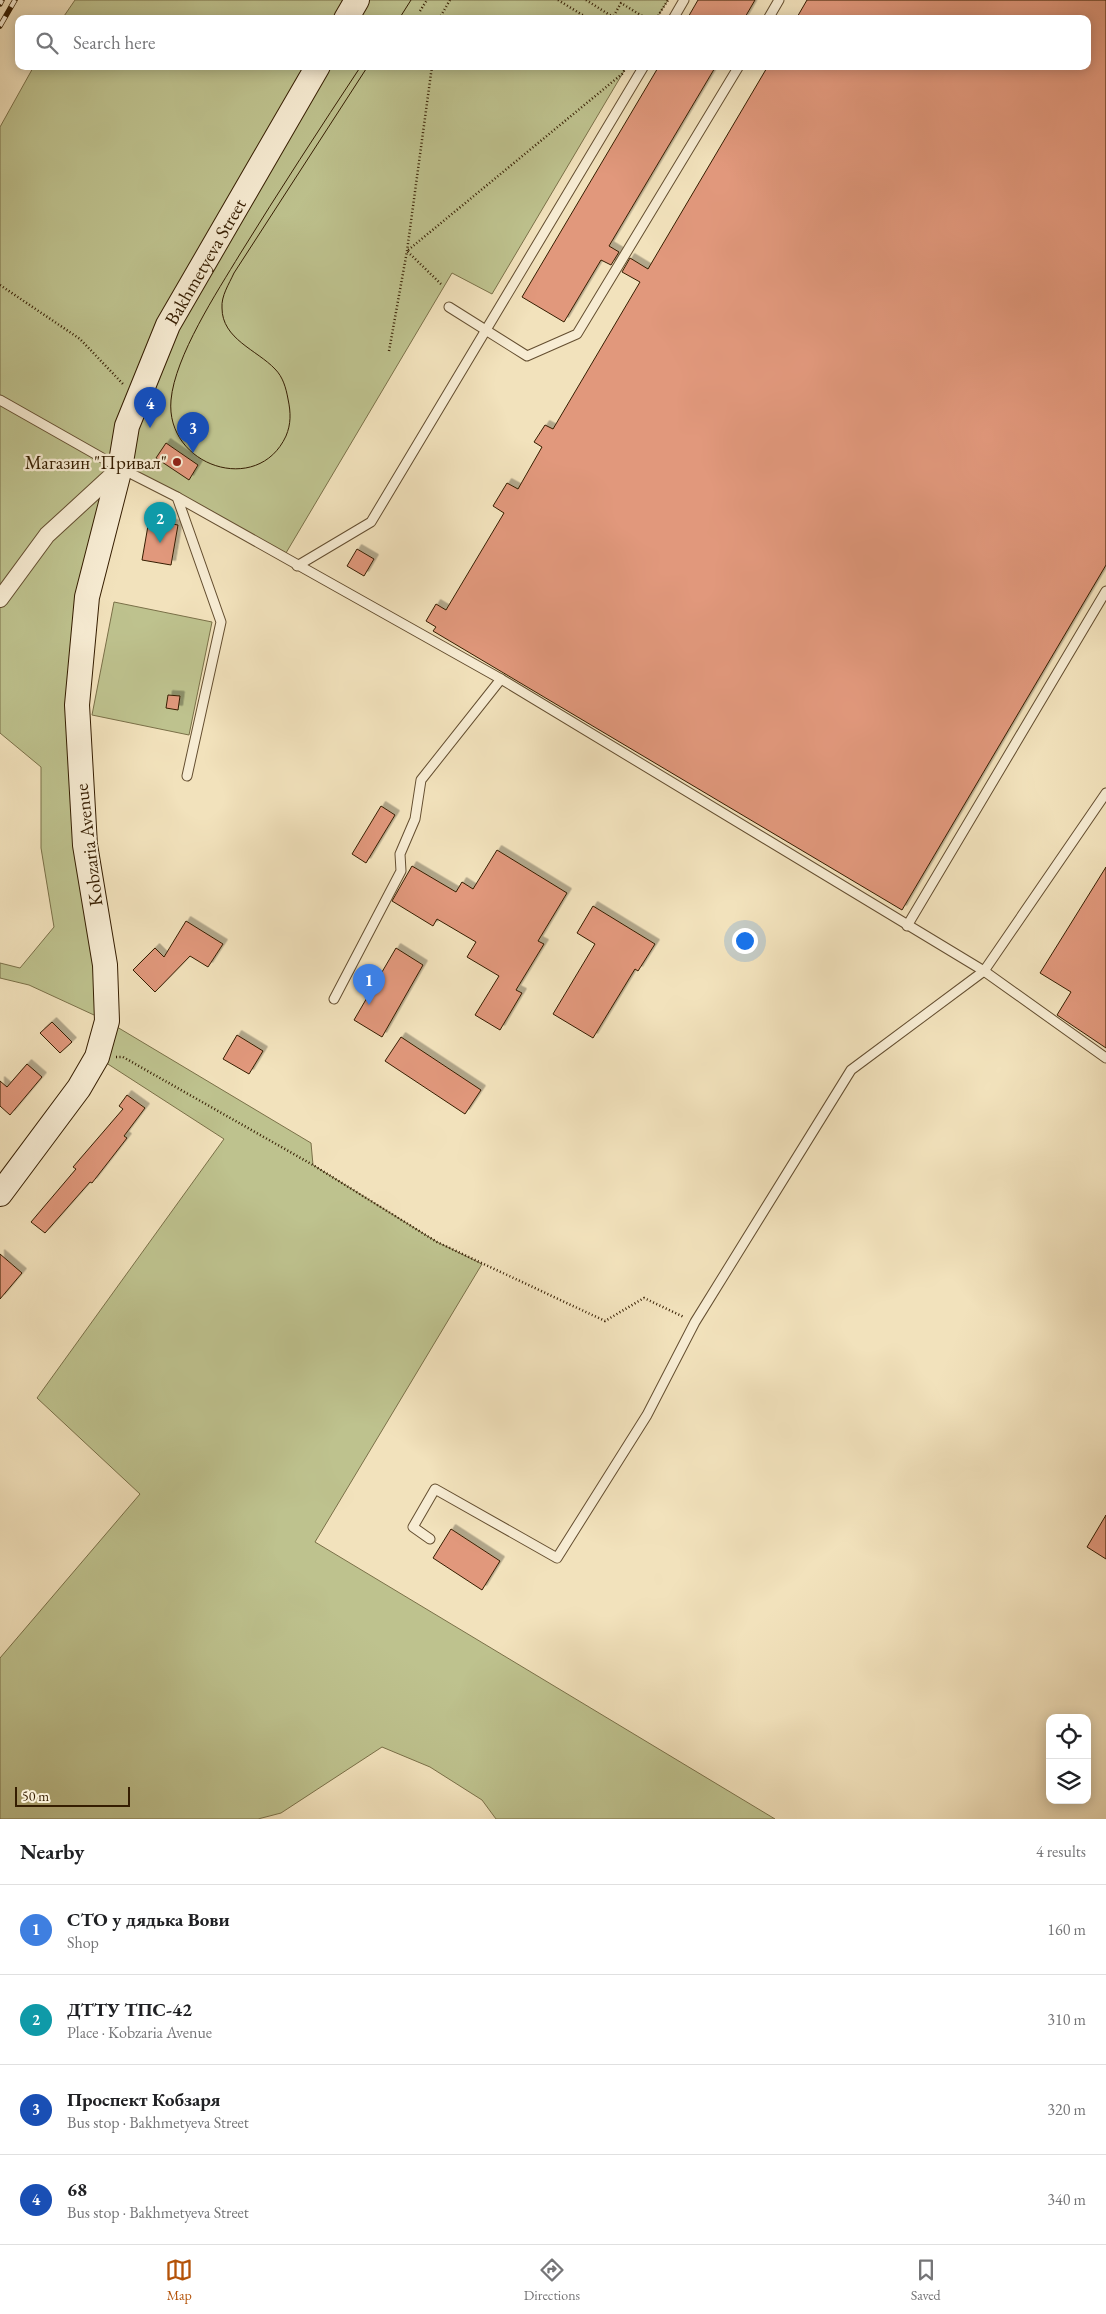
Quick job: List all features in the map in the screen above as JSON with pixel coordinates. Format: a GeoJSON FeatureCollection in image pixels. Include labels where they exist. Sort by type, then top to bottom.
{"type":"FeatureCollection","features":[{"type":"Feature","properties":{"kind":"main road"},"geometry":{"type":"LineString","coordinates":[[348,15],[357,0]]}},
{"type":"Feature","properties":{"kind":"main road","name":"Bakhmetyeva Street"},"geometry":{"type":"LineString","coordinates":[[120,468],[127,426],[168,326],[316,70]]}},
{"type":"Feature","properties":{"kind":"main road","name":"Kobzaria Avenue"},"geometry":{"type":"LineString","coordinates":[[0,1194],[79,1088],[97,1057],[107,1021],[105,965],[85,845],[77,705],[87,597],[120,468]]}},
{"type":"Feature","properties":{"kind":"street"},"geometry":{"type":"LineString","coordinates":[[0,599],[47,535],[120,468]]}},
{"type":"Feature","properties":{"kind":"lane"},"geometry":{"type":"LineString","coordinates":[[675,15],[684,0]]}},
{"type":"Feature","properties":{"kind":"lane"},"geometry":{"type":"LineString","coordinates":[[770,15],[779,0]]}},
{"type":"Feature","properties":{"kind":"lane"},"geometry":{"type":"LineString","coordinates":[[297,566],[371,522],[642,70]]}},
{"type":"Feature","properties":{"kind":"lane"},"geometry":{"type":"LineString","coordinates":[[449,307],[527,356],[577,334],[737,70]]}},
{"type":"Feature","properties":{"kind":"lane"},"geometry":{"type":"LineString","coordinates":[[0,400],[501,679],[984,971],[1106,1058]]}},
{"type":"Feature","properties":{"kind":"lane"},"geometry":{"type":"LineString","coordinates":[[177,497],[221,622],[187,776]]}},
{"type":"Feature","properties":{"kind":"lane"},"geometry":{"type":"LineString","coordinates":[[907,926],[1106,591]]}},
{"type":"Feature","properties":{"kind":"lane"},"geometry":{"type":"LineString","coordinates":[[334,999],[401,871],[400,854],[415,819],[421,780],[501,679]]}},
{"type":"Feature","properties":{"kind":"lane"},"geometry":{"type":"LineString","coordinates":[[430,1539],[413,1527],[435,1489],[557,1558],[648,1416],[695,1322],[852,1070],[984,971],[1106,793]]}},
{"type":"Feature","properties":{"kind":"path"},"geometry":{"type":"LineString","coordinates":[[420,12],[427,0]]}},
{"type":"Feature","properties":{"kind":"path"},"geometry":{"type":"LineString","coordinates":[[441,15],[450,0]]}},
{"type":"Feature","properties":{"kind":"path"},"geometry":{"type":"LineString","coordinates":[[558,0],[563,1],[583,15]]}},
{"type":"Feature","properties":{"kind":"path"},"geometry":{"type":"LineString","coordinates":[[586,0],[608,15]]}},
{"type":"Feature","properties":{"kind":"path"},"geometry":{"type":"LineString","coordinates":[[659,15],[668,0]]}},
{"type":"Feature","properties":{"kind":"path"},"geometry":{"type":"LineString","coordinates":[[615,15],[621,3],[640,15]]}},
{"type":"Feature","properties":{"kind":"path"},"geometry":{"type":"LineString","coordinates":[[389,351],[407,251],[431,70]]}},
{"type":"Feature","properties":{"kind":"path"},"geometry":{"type":"LineString","coordinates":[[407,251],[624,70]]}},
{"type":"Feature","properties":{"kind":"path"},"geometry":{"type":"LineString","coordinates":[[407,251],[441,284]]}},
{"type":"Feature","properties":{"kind":"path"},"geometry":{"type":"LineString","coordinates":[[0,286],[80,339],[138,400]]}},
{"type":"Feature","properties":{"kind":"path"},"geometry":{"type":"LineString","coordinates":[[97,1057],[122,1057],[313,1165],[437,1242],[605,1321],[644,1298],[695,1322]]}},
{"type":"Feature","properties":{"kind":"green space"},"geometry":{"type":"Polygon","coordinates":[[[75,0],[668,0],[659,15],[65,15],[75,0]]]}},
{"type":"Feature","properties":{"kind":"green space"},"geometry":{"type":"Polygon","coordinates":[[[32,70],[625,70],[492,294],[452,273],[283,558],[121,468],[77,705],[107,1021],[29,985],[0,978],[0,963],[20,968],[54,927],[41,848],[41,767],[0,733],[0,127],[32,70]]]}},
{"type":"Feature","properties":{"kind":"green space"},"geometry":{"type":"Polygon","coordinates":[[[114,602],[212,622],[189,735],[92,715],[114,602]]]}},
{"type":"Feature","properties":{"kind":"green space"},"geometry":{"type":"Polygon","coordinates":[[[107,1021],[311,1143],[313,1165],[437,1242],[482,1264],[315,1542],[775,1819],[496,1819],[482,1800],[430,1767],[382,1747],[281,1813],[258,1819],[0,1819],[0,1658],[140,1494],[37,1398],[224,1139],[97,1057],[107,1021]]]}},
{"type":"Feature","properties":{"kind":"building"},"geometry":{"type":"Polygon","coordinates":[[[698,0],[755,0],[746,15],[689,15],[698,0]]]}},
{"type":"Feature","properties":{"kind":"building"},"geometry":{"type":"Polygon","coordinates":[[[807,0],[1106,0],[1106,565],[902,910],[433,631],[436,627],[426,621],[436,604],[446,610],[504,513],[493,506],[507,483],[518,489],[542,447],[534,442],[545,425],[553,429],[640,282],[622,272],[630,258],[648,269],[766,70],[1091,70],[1091,15],[798,15],[807,0]]]}},
{"type":"Feature","properties":{"kind":"building"},"geometry":{"type":"Polygon","coordinates":[[[657,70],[714,70],[609,246],[619,252],[611,265],[601,260],[564,322],[522,297],[657,70]]]}},
{"type":"Feature","properties":{"kind":"building","name":"Магазин \"Привал\""},"geometry":{"type":"Polygon","coordinates":[[[166,443],[198,465],[189,480],[156,458],[166,443]]]}},
{"type":"Feature","properties":{"kind":"building"},"geometry":{"type":"Polygon","coordinates":[[[149,520],[178,525],[171,565],[142,560],[149,520]]]}},
{"type":"Feature","properties":{"kind":"building"},"geometry":{"type":"Polygon","coordinates":[[[357,549],[374,559],[364,576],[347,566],[357,549]]]}},
{"type":"Feature","properties":{"kind":"building"},"geometry":{"type":"Polygon","coordinates":[[[168,695],[180,696],[178,710],[166,708],[168,695]]]}},
{"type":"Feature","properties":{"kind":"building"},"geometry":{"type":"Polygon","coordinates":[[[381,806],[395,815],[366,863],[352,854],[381,806]]]}},
{"type":"Feature","properties":{"kind":"building"},"geometry":{"type":"Polygon","coordinates":[[[497,850],[567,893],[538,941],[544,944],[516,990],[522,993],[500,1030],[475,1015],[499,976],[467,957],[476,942],[437,919],[433,926],[392,901],[412,866],[456,892],[462,882],[473,889],[497,850]]]}},
{"type":"Feature","properties":{"kind":"building"},"geometry":{"type":"Polygon","coordinates":[[[1106,867],[1106,1048],[1057,1015],[1071,992],[1040,973],[1106,867]]]}},
{"type":"Feature","properties":{"kind":"building"},"geometry":{"type":"Polygon","coordinates":[[[593,906],[655,944],[638,971],[635,969],[593,1038],[553,1014],[595,944],[577,933],[593,906]]]}},
{"type":"Feature","properties":{"kind":"building"},"geometry":{"type":"Polygon","coordinates":[[[186,921],[223,944],[208,967],[190,956],[155,992],[133,970],[155,948],[164,957],[186,921]]]}},
{"type":"Feature","properties":{"kind":"building"},"geometry":{"type":"Polygon","coordinates":[[[396,948],[423,965],[382,1037],[354,1020],[396,948]]]}},
{"type":"Feature","properties":{"kind":"building"},"geometry":{"type":"Polygon","coordinates":[[[52,1022],[72,1042],[60,1053],[40,1033],[52,1022]]]}},
{"type":"Feature","properties":{"kind":"building"},"geometry":{"type":"Polygon","coordinates":[[[237,1035],[263,1051],[249,1074],[223,1059],[237,1035]]]}},
{"type":"Feature","properties":{"kind":"building"},"geometry":{"type":"Polygon","coordinates":[[[401,1037],[481,1090],[465,1114],[385,1061],[401,1037]]]}},
{"type":"Feature","properties":{"kind":"building"},"geometry":{"type":"Polygon","coordinates":[[[27,1064],[42,1077],[10,1115],[0,1106],[0,1081],[7,1087],[27,1064]]]}},
{"type":"Feature","properties":{"kind":"building"},"geometry":{"type":"Polygon","coordinates":[[[127,1095],[145,1108],[124,1136],[127,1138],[92,1183],[90,1182],[45,1233],[31,1222],[76,1169],[73,1167],[123,1109],[119,1106],[127,1095]]]}},
{"type":"Feature","properties":{"kind":"building"},"geometry":{"type":"Polygon","coordinates":[[[0,1254],[22,1273],[0,1299],[0,1254]]]}},
{"type":"Feature","properties":{"kind":"building"},"geometry":{"type":"Polygon","coordinates":[[[1106,1515],[1106,1559],[1087,1547],[1106,1515]]]}},
{"type":"Feature","properties":{"kind":"building"},"geometry":{"type":"Polygon","coordinates":[[[451,1529],[500,1561],[482,1590],[433,1558],[451,1529]]]}},
{"type":"Feature","properties":{"kind":"tram line"},"geometry":{"type":"LineString","coordinates":[[402,15],[411,0]]}},
{"type":"Feature","properties":{"kind":"tram line"},"geometry":{"type":"LineString","coordinates":[[358,70],[220,287],[198,325],[180,364],[171,400],[173,423],[182,442],[197,456],[216,466],[236,469],[255,465],[273,455],[286,436],[290,423],[290,414],[282,379],[268,362],[242,343],[228,328],[222,308],[223,299],[234,273],[365,70]]}},
{"type":"Feature","properties":{"kind":"railway"},"geometry":{"type":"LineString","coordinates":[[0,4],[2,0]]}},
{"type":"Feature","properties":{"kind":"railway"},"geometry":{"type":"LineString","coordinates":[[0,26],[15,0]]}},
{"type":"Feature","properties":{"kind":"place","name":"68"},"geometry":{"type":"Point","coordinates":[150,428]}},
{"type":"Feature","properties":{"kind":"place","name":"Проспект Кобзаря"},"geometry":{"type":"Point","coordinates":[193,453]}},
{"type":"Feature","properties":{"kind":"place","name":"Магазин \"Привал\""},"geometry":{"type":"Point","coordinates":[177,462]}},
{"type":"Feature","properties":{"kind":"place","name":"ДТТУ ТПС-42"},"geometry":{"type":"Point","coordinates":[160,543]}},
{"type":"Feature","properties":{"kind":"place","name":"СТО у дядька Вови"},"geometry":{"type":"Point","coordinates":[369,1005]}}]}
